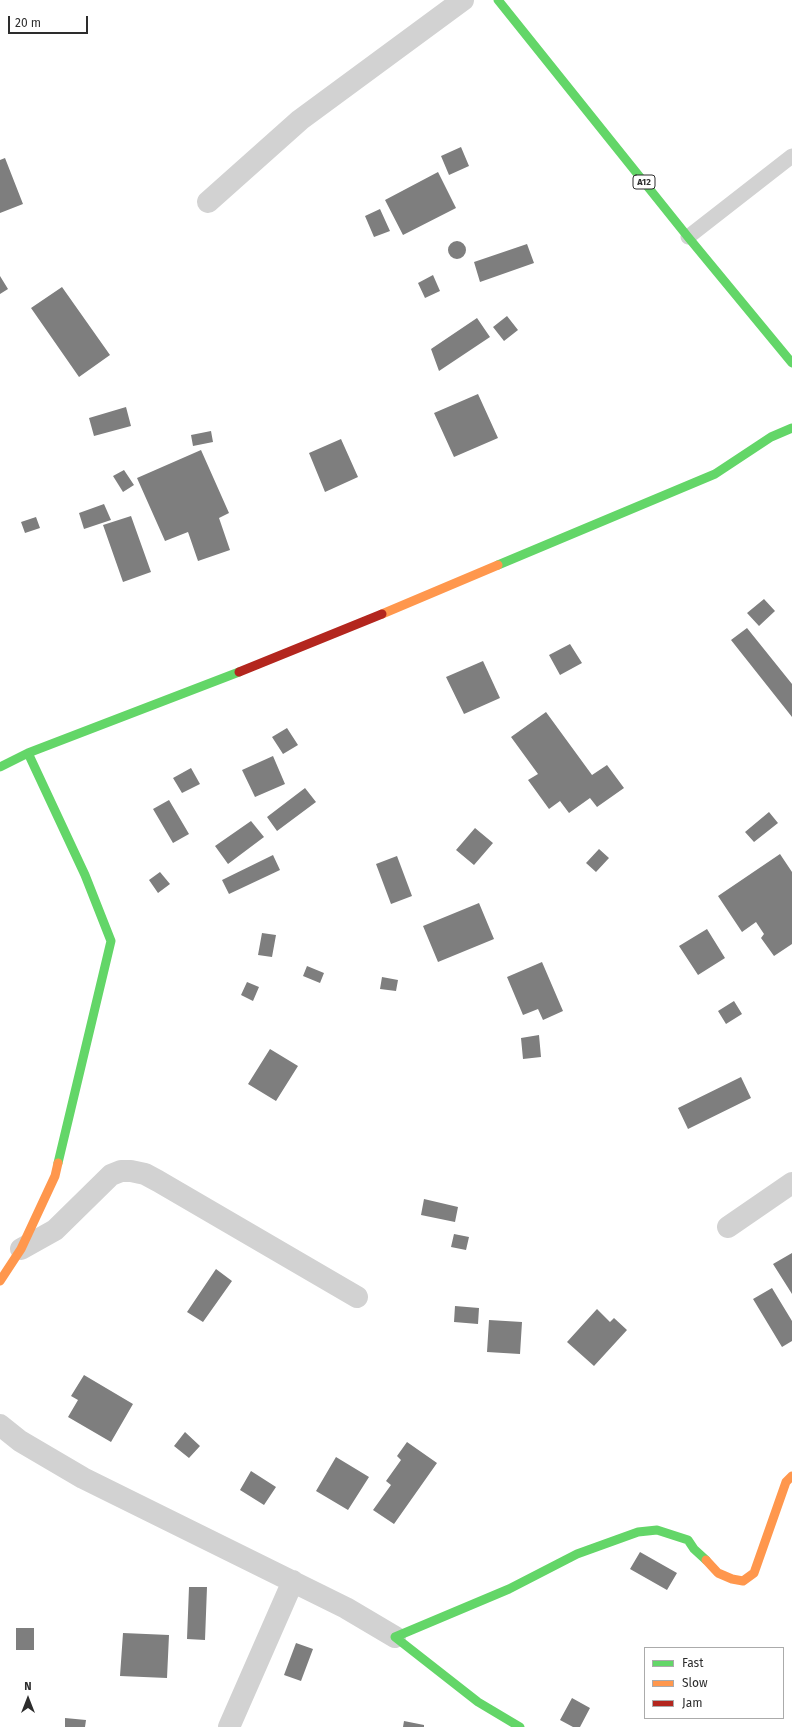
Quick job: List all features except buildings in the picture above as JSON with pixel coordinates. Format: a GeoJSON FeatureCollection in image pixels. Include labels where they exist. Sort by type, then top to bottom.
{"type":"FeatureCollection","features":[{"type":"Feature","properties":{"kind":"street"},"geometry":{"type":"LineString","coordinates":[[208,202],[300,120],[463,0]]}},
{"type":"Feature","properties":{"kind":"street","name":"A12"},"geometry":{"type":"LineString","coordinates":[[498,0],[688,238],[792,363]]}},
{"type":"Feature","properties":{"kind":"street"},"geometry":{"type":"LineString","coordinates":[[0,767],[28,753],[291,652],[715,474],[771,437],[792,428]]}},
{"type":"Feature","properties":{"kind":"street"},"geometry":{"type":"LineString","coordinates":[[0,1281],[21,1249],[55,1176],[111,941],[85,875],[28,753]]}},
{"type":"Feature","properties":{"kind":"street"},"geometry":{"type":"LineString","coordinates":[[21,1249],[56,1230],[111,1175],[121,1171],[131,1171],[145,1174],[158,1181],[357,1297]]}},
{"type":"Feature","properties":{"kind":"street"},"geometry":{"type":"LineString","coordinates":[[728,1227],[792,1184]]}},
{"type":"Feature","properties":{"kind":"street"},"geometry":{"type":"LineString","coordinates":[[0,1425],[20,1442],[83,1478],[346,1608],[395,1637],[478,1702],[520,1727]]}},
{"type":"Feature","properties":{"kind":"street"},"geometry":{"type":"LineString","coordinates":[[395,1637],[509,1589],[577,1554],[638,1532],[657,1530],[688,1540],[694,1549],[718,1572],[732,1579],[743,1581],[754,1573],[786,1482],[792,1476]]}},
{"type":"Feature","properties":{"kind":"street"},"geometry":{"type":"LineString","coordinates":[[229,1727],[293,1582]]}},
{"type":"Feature","properties":{"kind":"lane"},"geometry":{"type":"LineString","coordinates":[[688,238],[792,156]]}},
{"type":"Feature","properties":{"kind":"traffic: fast"},"geometry":{"type":"LineString","coordinates":[[498,0],[688,237],[792,363]]}},
{"type":"Feature","properties":{"kind":"traffic: fast"},"geometry":{"type":"LineString","coordinates":[[498,565],[715,474],[771,437],[792,428]]}},
{"type":"Feature","properties":{"kind":"traffic: fast"},"geometry":{"type":"LineString","coordinates":[[0,767],[28,753],[239,672]]}},
{"type":"Feature","properties":{"kind":"traffic: fast"},"geometry":{"type":"LineString","coordinates":[[28,753],[85,875],[111,941],[58,1163]]}},
{"type":"Feature","properties":{"kind":"traffic: fast"},"geometry":{"type":"LineString","coordinates":[[520,1727],[478,1702],[395,1637],[509,1589],[577,1554],[638,1532],[657,1530],[688,1540],[694,1549],[706,1560]]}},
{"type":"Feature","properties":{"kind":"traffic: slow"},"geometry":{"type":"LineString","coordinates":[[382,614],[498,565]]}},
{"type":"Feature","properties":{"kind":"traffic: slow"},"geometry":{"type":"LineString","coordinates":[[0,1281],[21,1249],[55,1176],[58,1163]]}},
{"type":"Feature","properties":{"kind":"traffic: slow"},"geometry":{"type":"LineString","coordinates":[[706,1560],[718,1573],[732,1579],[743,1581],[754,1573],[786,1482],[792,1476]]}},
{"type":"Feature","properties":{"kind":"traffic: jam"},"geometry":{"type":"LineString","coordinates":[[239,672],[382,614]]}}]}
